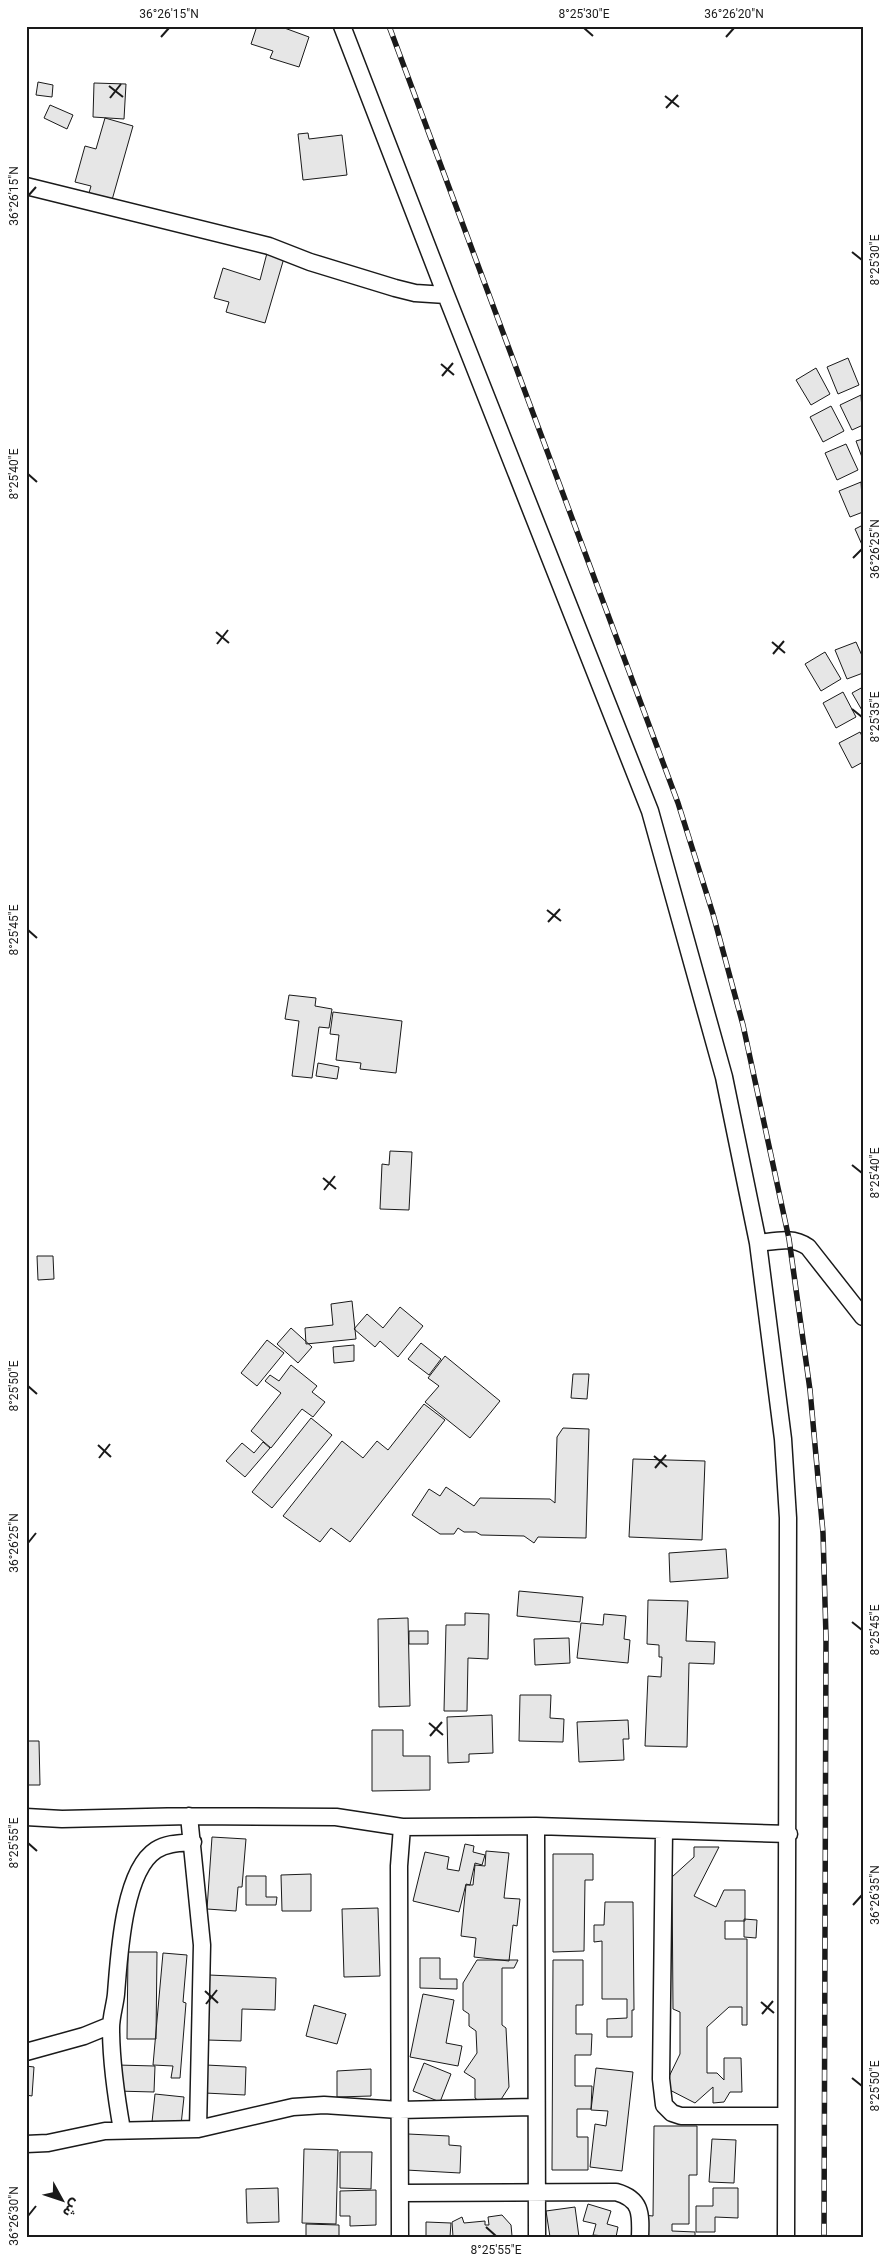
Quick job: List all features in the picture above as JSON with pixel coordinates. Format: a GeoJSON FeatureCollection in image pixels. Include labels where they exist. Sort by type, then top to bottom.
{"type":"FeatureCollection","features":[{"type":"Feature","properties":{"kind":"street"},"geometry":{"type":"LineString","coordinates":[[342,26],[650,811],[724,1077],[758,1243],[783,1439],[788,1518],[789,1834],[785,2116],[786,2237]]}},
{"type":"Feature","properties":{"kind":"street"},"geometry":{"type":"LineString","coordinates":[[26,186],[269,246],[310,262],[395,288],[415,293],[446,295]]}},
{"type":"Feature","properties":{"kind":"street"},"geometry":{"type":"LineString","coordinates":[[758,1243],[789,1239],[802,1242],[863,1317]]}},
{"type":"Feature","properties":{"kind":"street"},"geometry":{"type":"LineString","coordinates":[[26,1817],[96,1819],[189,1816],[336,1816],[402,1827],[536,1826],[789,1834]]}},
{"type":"Feature","properties":{"kind":"street"},"geometry":{"type":"LineString","coordinates":[[189,1816],[202,1945],[198,2129]]}},
{"type":"Feature","properties":{"kind":"street"},"geometry":{"type":"LineString","coordinates":[[536,1826],[537,2237]]}},
{"type":"Feature","properties":{"kind":"street"},"geometry":{"type":"LineString","coordinates":[[400,2237],[401,1922],[399,1866],[402,1827]]}},
{"type":"Feature","properties":{"kind":"street"},"geometry":{"type":"LineString","coordinates":[[664,1831],[661,2069],[664,2105],[672,2113],[681,2116],[785,2116]]}},
{"type":"Feature","properties":{"kind":"street"},"geometry":{"type":"LineString","coordinates":[[122,2130],[116,2097],[111,2025],[121,1939],[131,1892],[146,1860],[155,1850],[178,1843],[193,1842]]}},
{"type":"Feature","properties":{"kind":"street"},"geometry":{"type":"LineString","coordinates":[[26,2052],[84,2036],[111,2025]]}},
{"type":"Feature","properties":{"kind":"street"},"geometry":{"type":"LineString","coordinates":[[26,2144],[48,2143],[98,2132],[198,2129],[301,2107],[332,2105],[399,2110],[536,2106]]}},
{"type":"Feature","properties":{"kind":"street"},"geometry":{"type":"LineString","coordinates":[[400,2193],[616,2192],[633,2199],[638,2206],[640,2237]]}},
{"type":"Feature","properties":{"kind":"building"},"geometry":{"type":"Polygon","coordinates":[[[257,26],[279,26],[309,37],[299,67],[270,58],[273,51],[251,44],[257,26]]]}},
{"type":"Feature","properties":{"kind":"building"},"geometry":{"type":"Polygon","coordinates":[[[38,82],[53,85],[52,97],[36,95],[38,82]]]}},
{"type":"Feature","properties":{"kind":"building"},"geometry":{"type":"Polygon","coordinates":[[[94,83],[126,84],[124,119],[93,117],[94,83]]]}},
{"type":"Feature","properties":{"kind":"building"},"geometry":{"type":"Polygon","coordinates":[[[50,105],[73,115],[67,129],[44,118],[50,105]]]}},
{"type":"Feature","properties":{"kind":"building"},"geometry":{"type":"Polygon","coordinates":[[[105,118],[133,126],[112,200],[89,193],[91,186],[75,182],[85,146],[96,149],[105,118]]]}},
{"type":"Feature","properties":{"kind":"building"},"geometry":{"type":"Polygon","coordinates":[[[308,133],[309,139],[342,135],[347,175],[303,180],[298,134],[308,133]]]}},
{"type":"Feature","properties":{"kind":"building"},"geometry":{"type":"Polygon","coordinates":[[[267,253],[284,258],[265,323],[226,312],[229,302],[214,298],[223,268],[260,280],[267,253]]]}},
{"type":"Feature","properties":{"kind":"building"},"geometry":{"type":"Polygon","coordinates":[[[848,358],[859,385],[838,394],[827,367],[848,358]]]}},
{"type":"Feature","properties":{"kind":"building"},"geometry":{"type":"Polygon","coordinates":[[[816,368],[830,394],[811,405],[796,380],[816,368]]]}},
{"type":"Feature","properties":{"kind":"building"},"geometry":{"type":"Polygon","coordinates":[[[861,395],[863,425],[852,430],[840,405],[861,395]]]}},
{"type":"Feature","properties":{"kind":"building"},"geometry":{"type":"Polygon","coordinates":[[[831,406],[844,431],[823,442],[810,417],[831,406]]]}},
{"type":"Feature","properties":{"kind":"building"},"geometry":{"type":"Polygon","coordinates":[[[863,439],[863,460],[856,441],[863,439]]]}},
{"type":"Feature","properties":{"kind":"building"},"geometry":{"type":"Polygon","coordinates":[[[846,444],[858,470],[837,480],[825,453],[846,444]]]}},
{"type":"Feature","properties":{"kind":"building"},"geometry":{"type":"Polygon","coordinates":[[[861,482],[863,512],[850,517],[839,491],[861,482]]]}},
{"type":"Feature","properties":{"kind":"building"},"geometry":{"type":"Polygon","coordinates":[[[863,525],[863,547],[855,529],[863,525]]]}},
{"type":"Feature","properties":{"kind":"building"},"geometry":{"type":"Polygon","coordinates":[[[856,642],[863,658],[863,673],[847,679],[835,650],[856,642]]]}},
{"type":"Feature","properties":{"kind":"building"},"geometry":{"type":"Polygon","coordinates":[[[825,652],[841,679],[821,691],[805,664],[825,652]]]}},
{"type":"Feature","properties":{"kind":"building"},"geometry":{"type":"Polygon","coordinates":[[[863,687],[863,712],[852,693],[863,687]]]}},
{"type":"Feature","properties":{"kind":"building"},"geometry":{"type":"Polygon","coordinates":[[[843,692],[856,717],[836,728],[823,703],[843,692]]]}},
{"type":"Feature","properties":{"kind":"building"},"geometry":{"type":"Polygon","coordinates":[[[860,732],[863,738],[863,762],[852,768],[839,743],[860,732]]]}},
{"type":"Feature","properties":{"kind":"building"},"geometry":{"type":"Polygon","coordinates":[[[289,995],[316,998],[315,1006],[332,1009],[329,1028],[319,1027],[312,1078],[292,1076],[299,1021],[285,1019],[289,995]]]}},
{"type":"Feature","properties":{"kind":"building"},"geometry":{"type":"Polygon","coordinates":[[[333,1012],[402,1021],[396,1073],[360,1069],[361,1063],[336,1060],[339,1035],[330,1034],[333,1012]]]}},
{"type":"Feature","properties":{"kind":"building"},"geometry":{"type":"Polygon","coordinates":[[[318,1063],[339,1067],[337,1079],[316,1076],[318,1063]]]}},
{"type":"Feature","properties":{"kind":"building"},"geometry":{"type":"Polygon","coordinates":[[[390,1151],[412,1152],[409,1210],[380,1209],[382,1164],[389,1165],[390,1151]]]}},
{"type":"Feature","properties":{"kind":"building"},"geometry":{"type":"Polygon","coordinates":[[[37,1256],[53,1256],[54,1279],[38,1280],[37,1256]]]}},
{"type":"Feature","properties":{"kind":"building"},"geometry":{"type":"Polygon","coordinates":[[[352,1301],[356,1339],[306,1344],[305,1328],[333,1325],[331,1304],[352,1301]]]}},
{"type":"Feature","properties":{"kind":"building"},"geometry":{"type":"Polygon","coordinates":[[[400,1307],[423,1326],[398,1357],[380,1341],[375,1347],[354,1329],[367,1314],[383,1328],[400,1307]]]}},
{"type":"Feature","properties":{"kind":"building"},"geometry":{"type":"Polygon","coordinates":[[[291,1328],[312,1347],[298,1363],[277,1344],[291,1328]]]}},
{"type":"Feature","properties":{"kind":"building"},"geometry":{"type":"Polygon","coordinates":[[[267,1340],[284,1353],[257,1386],[241,1373],[267,1340]]]}},
{"type":"Feature","properties":{"kind":"building"},"geometry":{"type":"Polygon","coordinates":[[[421,1343],[441,1359],[429,1375],[408,1359],[421,1343]]]}},
{"type":"Feature","properties":{"kind":"building"},"geometry":{"type":"Polygon","coordinates":[[[354,1345],[354,1361],[334,1363],[333,1347],[354,1345]]]}},
{"type":"Feature","properties":{"kind":"building"},"geometry":{"type":"Polygon","coordinates":[[[445,1356],[500,1401],[470,1438],[425,1402],[439,1386],[428,1378],[445,1356]]]}},
{"type":"Feature","properties":{"kind":"building"},"geometry":{"type":"Polygon","coordinates":[[[291,1365],[317,1386],[312,1392],[325,1402],[313,1417],[302,1409],[271,1448],[251,1431],[281,1393],[265,1381],[270,1375],[279,1381],[291,1365]]]}},
{"type":"Feature","properties":{"kind":"building"},"geometry":{"type":"Polygon","coordinates":[[[573,1374],[589,1374],[587,1399],[571,1398],[573,1374]]]}},
{"type":"Feature","properties":{"kind":"building"},"geometry":{"type":"Polygon","coordinates":[[[424,1404],[445,1420],[350,1542],[331,1528],[320,1542],[283,1516],[342,1441],[363,1458],[377,1441],[388,1450],[424,1404]]]}},
{"type":"Feature","properties":{"kind":"building"},"geometry":{"type":"Polygon","coordinates":[[[311,1418],[332,1435],[272,1508],[252,1492],[311,1418]]]}},
{"type":"Feature","properties":{"kind":"building"},"geometry":{"type":"Polygon","coordinates":[[[563,1428],[589,1429],[586,1538],[538,1537],[534,1543],[524,1536],[481,1535],[476,1532],[464,1532],[458,1528],[454,1534],[440,1534],[412,1515],[429,1489],[440,1496],[446,1487],[474,1506],[480,1498],[550,1499],[555,1503],[557,1437],[563,1428]]]}},
{"type":"Feature","properties":{"kind":"building"},"geometry":{"type":"Polygon","coordinates":[[[263,1442],[270,1448],[245,1477],[226,1461],[242,1443],[254,1453],[263,1442]]]}},
{"type":"Feature","properties":{"kind":"building"},"geometry":{"type":"Polygon","coordinates":[[[633,1459],[705,1461],[702,1540],[629,1537],[633,1459]]]}},
{"type":"Feature","properties":{"kind":"building"},"geometry":{"type":"Polygon","coordinates":[[[726,1549],[728,1578],[670,1582],[669,1553],[726,1549]]]}},
{"type":"Feature","properties":{"kind":"building"},"geometry":{"type":"Polygon","coordinates":[[[519,1591],[583,1597],[580,1622],[517,1616],[519,1591]]]}},
{"type":"Feature","properties":{"kind":"building"},"geometry":{"type":"Polygon","coordinates":[[[648,1600],[688,1601],[686,1641],[715,1642],[714,1664],[689,1663],[687,1747],[645,1746],[648,1676],[661,1677],[662,1657],[659,1657],[659,1645],[647,1644],[648,1600]]]}},
{"type":"Feature","properties":{"kind":"building"},"geometry":{"type":"Polygon","coordinates":[[[465,1613],[489,1614],[488,1659],[468,1658],[467,1711],[444,1711],[446,1625],[465,1625],[465,1613]]]}},
{"type":"Feature","properties":{"kind":"building"},"geometry":{"type":"Polygon","coordinates":[[[604,1614],[626,1616],[624,1639],[630,1640],[628,1663],[577,1658],[581,1623],[603,1625],[604,1614]]]}},
{"type":"Feature","properties":{"kind":"building"},"geometry":{"type":"Polygon","coordinates":[[[408,1618],[410,1706],[379,1707],[378,1619],[408,1618]]]}},
{"type":"Feature","properties":{"kind":"building"},"geometry":{"type":"Polygon","coordinates":[[[409,1631],[428,1631],[428,1644],[409,1644],[409,1631]]]}},
{"type":"Feature","properties":{"kind":"building"},"geometry":{"type":"Polygon","coordinates":[[[569,1638],[570,1663],[535,1665],[534,1639],[569,1638]]]}},
{"type":"Feature","properties":{"kind":"building"},"geometry":{"type":"Polygon","coordinates":[[[520,1695],[551,1695],[550,1718],[564,1719],[563,1742],[519,1741],[520,1695]]]}},
{"type":"Feature","properties":{"kind":"building"},"geometry":{"type":"Polygon","coordinates":[[[492,1715],[493,1753],[469,1754],[469,1762],[448,1763],[447,1717],[492,1715]]]}},
{"type":"Feature","properties":{"kind":"building"},"geometry":{"type":"Polygon","coordinates":[[[628,1720],[629,1739],[623,1739],[624,1760],[579,1762],[577,1722],[628,1720]]]}},
{"type":"Feature","properties":{"kind":"building"},"geometry":{"type":"Polygon","coordinates":[[[372,1730],[403,1730],[403,1756],[430,1756],[430,1790],[372,1791],[372,1730]]]}},
{"type":"Feature","properties":{"kind":"building"},"geometry":{"type":"Polygon","coordinates":[[[26,1741],[39,1741],[40,1785],[26,1785],[26,1741]]]}},
{"type":"Feature","properties":{"kind":"building"},"geometry":{"type":"Polygon","coordinates":[[[212,1837],[246,1839],[242,1887],[238,1887],[236,1911],[207,1909],[212,1837]]]}},
{"type":"Feature","properties":{"kind":"building"},"geometry":{"type":"Polygon","coordinates":[[[465,1844],[474,1846],[473,1852],[485,1855],[482,1865],[475,1863],[470,1885],[466,1884],[459,1912],[413,1901],[425,1852],[449,1857],[447,1869],[459,1871],[465,1844]]]}},
{"type":"Feature","properties":{"kind":"building"},"geometry":{"type":"Polygon","coordinates":[[[694,1847],[719,1847],[694,1896],[716,1907],[724,1890],[745,1890],[745,1921],[725,1921],[725,1939],[747,1939],[747,2025],[742,2025],[742,2007],[729,2007],[707,2027],[707,2073],[717,2073],[724,2080],[724,2058],[741,2058],[742,2092],[730,2092],[724,2102],[713,2103],[713,2087],[695,2103],[664,2087],[680,2054],[680,2012],[673,2009],[672,1877],[694,1857],[694,1847]]]}},
{"type":"Feature","properties":{"kind":"building"},"geometry":{"type":"Polygon","coordinates":[[[486,1851],[509,1853],[504,1898],[520,1899],[517,1926],[513,1925],[509,1961],[474,1957],[476,1938],[461,1936],[466,1885],[473,1885],[475,1865],[485,1866],[486,1851]]]}},
{"type":"Feature","properties":{"kind":"building"},"geometry":{"type":"Polygon","coordinates":[[[553,1854],[593,1854],[593,1880],[585,1880],[584,1951],[553,1952],[553,1854]]]}},
{"type":"Feature","properties":{"kind":"building"},"geometry":{"type":"Polygon","coordinates":[[[311,1874],[311,1911],[282,1911],[281,1875],[311,1874]]]}},
{"type":"Feature","properties":{"kind":"building"},"geometry":{"type":"Polygon","coordinates":[[[246,1876],[266,1876],[266,1897],[277,1897],[276,1905],[246,1905],[246,1876]]]}},
{"type":"Feature","properties":{"kind":"building"},"geometry":{"type":"Polygon","coordinates":[[[605,1902],[633,1902],[634,2010],[632,2010],[632,2037],[607,2037],[607,2019],[627,2018],[627,1999],[602,1999],[602,1941],[594,1942],[594,1925],[604,1925],[605,1902]]]}},
{"type":"Feature","properties":{"kind":"building"},"geometry":{"type":"Polygon","coordinates":[[[378,1908],[380,1976],[344,1977],[342,1909],[378,1908]]]}},
{"type":"Feature","properties":{"kind":"building"},"geometry":{"type":"Polygon","coordinates":[[[744,1919],[757,1920],[756,1938],[744,1937],[744,1919]]]}},
{"type":"Feature","properties":{"kind":"building"},"geometry":{"type":"Polygon","coordinates":[[[128,1952],[157,1952],[156,2039],[127,2039],[128,1952]]]}},
{"type":"Feature","properties":{"kind":"building"},"geometry":{"type":"Polygon","coordinates":[[[163,1953],[187,1955],[183,2002],[186,2003],[180,2078],[171,2078],[173,2066],[153,2065],[163,1953]]]}},
{"type":"Feature","properties":{"kind":"building"},"geometry":{"type":"Polygon","coordinates":[[[420,1958],[440,1958],[440,1979],[457,1979],[457,1989],[420,1988],[420,1958]]]}},
{"type":"Feature","properties":{"kind":"building"},"geometry":{"type":"Polygon","coordinates":[[[477,1960],[518,1960],[514,1968],[502,1968],[502,2025],[506,2028],[509,2087],[500,2101],[479,2101],[475,2098],[475,2079],[464,2072],[477,2053],[476,2031],[469,2026],[469,2014],[463,2010],[463,1983],[477,1960]]]}},
{"type":"Feature","properties":{"kind":"building"},"geometry":{"type":"Polygon","coordinates":[[[553,1960],[583,1960],[583,2005],[576,2005],[576,2034],[592,2034],[591,2055],[575,2055],[575,2086],[592,2086],[591,2109],[577,2109],[577,2137],[588,2137],[588,2170],[552,2170],[553,1960]]]}},
{"type":"Feature","properties":{"kind":"building"},"geometry":{"type":"Polygon","coordinates":[[[209,1975],[276,1978],[275,2010],[242,2009],[241,2041],[207,2040],[209,1975]]]}},
{"type":"Feature","properties":{"kind":"building"},"geometry":{"type":"Polygon","coordinates":[[[423,1994],[454,2000],[446,2043],[462,2046],[458,2066],[410,2057],[423,1994]]]}},
{"type":"Feature","properties":{"kind":"building"},"geometry":{"type":"Polygon","coordinates":[[[314,2005],[346,2014],[337,2044],[306,2036],[314,2005]]]}},
{"type":"Feature","properties":{"kind":"building"},"geometry":{"type":"Polygon","coordinates":[[[424,2063],[451,2074],[440,2102],[413,2091],[424,2063]]]}},
{"type":"Feature","properties":{"kind":"building"},"geometry":{"type":"Polygon","coordinates":[[[117,2065],[155,2066],[154,2092],[116,2091],[117,2065]]]}},
{"type":"Feature","properties":{"kind":"building"},"geometry":{"type":"Polygon","coordinates":[[[206,2065],[246,2067],[245,2095],[205,2093],[206,2065]]]}},
{"type":"Feature","properties":{"kind":"building"},"geometry":{"type":"Polygon","coordinates":[[[26,2066],[34,2067],[32,2096],[26,2095],[26,2066]]]}},
{"type":"Feature","properties":{"kind":"building"},"geometry":{"type":"Polygon","coordinates":[[[596,2068],[633,2072],[622,2171],[590,2167],[595,2124],[606,2126],[608,2111],[591,2110],[596,2068]]]}},
{"type":"Feature","properties":{"kind":"building"},"geometry":{"type":"Polygon","coordinates":[[[371,2069],[371,2096],[337,2097],[337,2071],[371,2069]]]}},
{"type":"Feature","properties":{"kind":"building"},"geometry":{"type":"Polygon","coordinates":[[[155,2094],[184,2097],[181,2125],[152,2122],[155,2094]]]}},
{"type":"Feature","properties":{"kind":"building"},"geometry":{"type":"Polygon","coordinates":[[[654,2126],[697,2126],[697,2175],[689,2175],[689,2224],[672,2224],[672,2231],[695,2232],[695,2237],[642,2237],[643,2215],[653,2216],[654,2126]]]}},
{"type":"Feature","properties":{"kind":"building"},"geometry":{"type":"Polygon","coordinates":[[[408,2134],[449,2136],[449,2145],[461,2146],[460,2173],[406,2170],[408,2134]]]}},
{"type":"Feature","properties":{"kind":"building"},"geometry":{"type":"Polygon","coordinates":[[[712,2139],[736,2140],[734,2183],[709,2182],[712,2139]]]}},
{"type":"Feature","properties":{"kind":"building"},"geometry":{"type":"Polygon","coordinates":[[[304,2149],[338,2150],[336,2224],[302,2223],[304,2149]]]}},
{"type":"Feature","properties":{"kind":"building"},"geometry":{"type":"Polygon","coordinates":[[[340,2152],[372,2152],[371,2189],[340,2188],[340,2152]]]}},
{"type":"Feature","properties":{"kind":"building"},"geometry":{"type":"Polygon","coordinates":[[[278,2188],[279,2222],[247,2223],[246,2189],[278,2188]]]}},
{"type":"Feature","properties":{"kind":"building"},"geometry":{"type":"Polygon","coordinates":[[[713,2188],[738,2188],[738,2218],[715,2217],[715,2232],[696,2232],[696,2206],[713,2206],[713,2188]]]}},
{"type":"Feature","properties":{"kind":"building"},"geometry":{"type":"Polygon","coordinates":[[[376,2190],[376,2225],[350,2226],[350,2216],[340,2216],[340,2191],[376,2190]]]}},
{"type":"Feature","properties":{"kind":"building"},"geometry":{"type":"Polygon","coordinates":[[[588,2204],[611,2211],[607,2224],[618,2227],[616,2237],[593,2235],[596,2224],[583,2221],[588,2204]]]}},
{"type":"Feature","properties":{"kind":"building"},"geometry":{"type":"Polygon","coordinates":[[[575,2207],[579,2237],[550,2237],[546,2211],[575,2207]]]}},
{"type":"Feature","properties":{"kind":"building"},"geometry":{"type":"Polygon","coordinates":[[[502,2215],[511,2225],[512,2236],[453,2237],[452,2222],[462,2217],[464,2223],[485,2221],[485,2225],[489,2225],[488,2217],[502,2215]]]}},
{"type":"Feature","properties":{"kind":"building"},"geometry":{"type":"Polygon","coordinates":[[[426,2222],[451,2223],[450,2237],[426,2237],[426,2222]]]}},
{"type":"Feature","properties":{"kind":"building"},"geometry":{"type":"Polygon","coordinates":[[[306,2224],[339,2225],[339,2237],[306,2237],[306,2224]]]}},
{"type":"Feature","properties":{"kind":"railway"},"geometry":{"type":"LineString","coordinates":[[389,26],[678,803],[713,914],[743,1025],[789,1239],[810,1390],[823,1533],[826,1637],[824,2237]]}}]}
